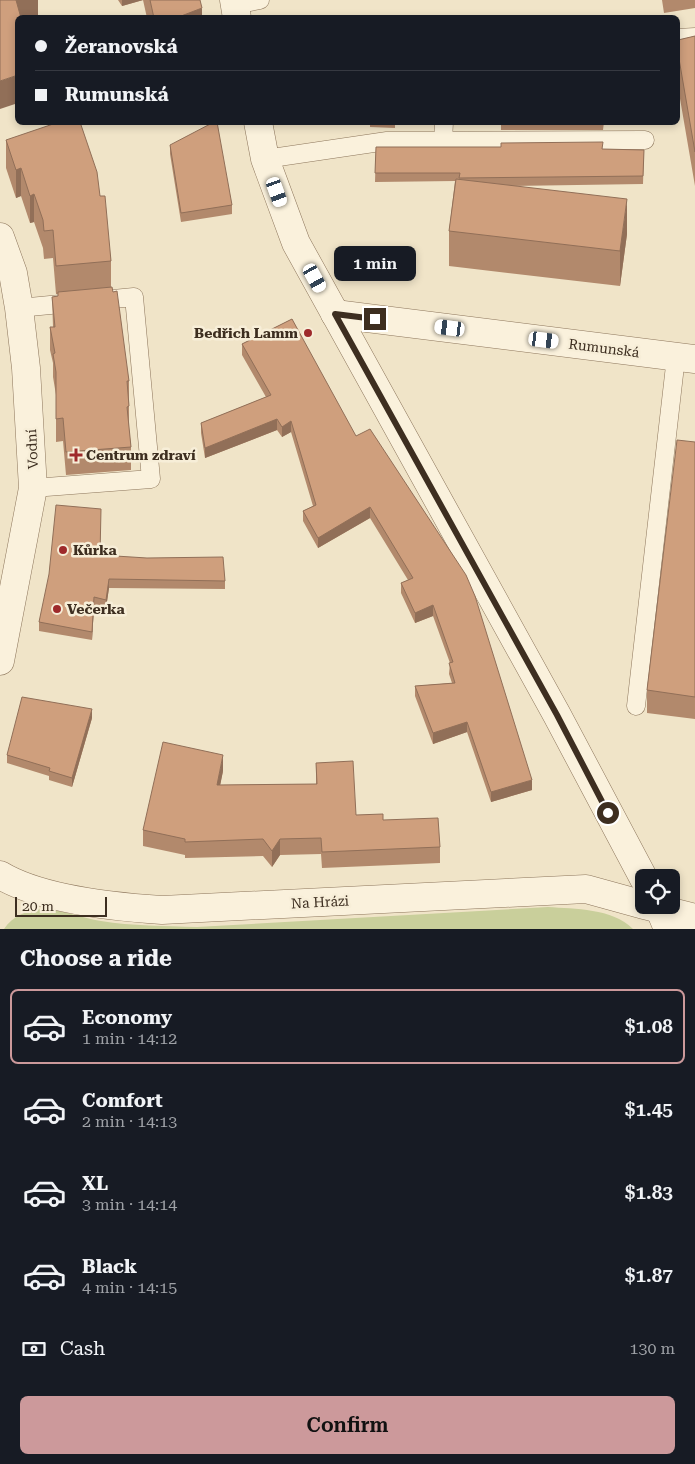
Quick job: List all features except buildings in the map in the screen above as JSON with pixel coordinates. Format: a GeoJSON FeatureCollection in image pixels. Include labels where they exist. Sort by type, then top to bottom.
{"type":"FeatureCollection","features":[{"type":"Feature","properties":{"kind":"street"},"geometry":{"type":"LineString","coordinates":[[259,125],[265,159],[296,242],[557,715],[639,869]]}},
{"type":"Feature","properties":{"kind":"street","name":"Vodní"},"geometry":{"type":"LineString","coordinates":[[0,237],[12,273],[19,308],[29,404],[34,488],[0,661]]}},
{"type":"Feature","properties":{"kind":"street","name":"Rumunská"},"geometry":{"type":"LineString","coordinates":[[335,314],[686,358]]}},
{"type":"Feature","properties":{"kind":"street","name":"Na Hrázi"},"geometry":{"type":"LineString","coordinates":[[0,875],[26,887],[59,895],[121,908],[162,910],[586,889],[635,905]]}},
{"type":"Feature","properties":{"kind":"street","name":"Na Hrázi"},"geometry":{"type":"LineString","coordinates":[[672,914],[695,918]]}},
{"type":"Feature","properties":{"kind":"lane"},"geometry":{"type":"LineString","coordinates":[[680,38],[695,37]]}},
{"type":"Feature","properties":{"kind":"lane"},"geometry":{"type":"LineString","coordinates":[[443,141],[444,125]]}},
{"type":"Feature","properties":{"kind":"lane"},"geometry":{"type":"LineString","coordinates":[[265,159],[387,141],[645,140]]}},
{"type":"Feature","properties":{"kind":"lane"},"geometry":{"type":"LineString","coordinates":[[19,308],[134,297],[151,479],[34,488]]}},
{"type":"Feature","properties":{"kind":"lane"},"geometry":{"type":"LineString","coordinates":[[636,706],[686,358]]}},
{"type":"Feature","properties":{"kind":"green space"},"geometry":{"type":"Polygon","coordinates":[[[548,907],[581,909],[604,913],[615,917],[633,929],[4,929],[7,924],[21,914],[44,909],[113,923],[197,927],[548,907]]]}},
{"type":"Feature","properties":{"kind":"place","name":"Bedřich Lamm"},"geometry":{"type":"Point","coordinates":[308,333]}},
{"type":"Feature","properties":{"kind":"place","name":"Centrum zdraví"},"geometry":{"type":"Point","coordinates":[76,455]}},
{"type":"Feature","properties":{"kind":"place","name":"Kůrka"},"geometry":{"type":"Point","coordinates":[63,550]}},
{"type":"Feature","properties":{"kind":"place","name":"Večerka"},"geometry":{"type":"Point","coordinates":[57,609]}},
{"type":"Feature","properties":{"kind":"route"},"geometry":{"type":"LineString","coordinates":[[375,319],[335,314],[557,715],[608,813]]}}]}
